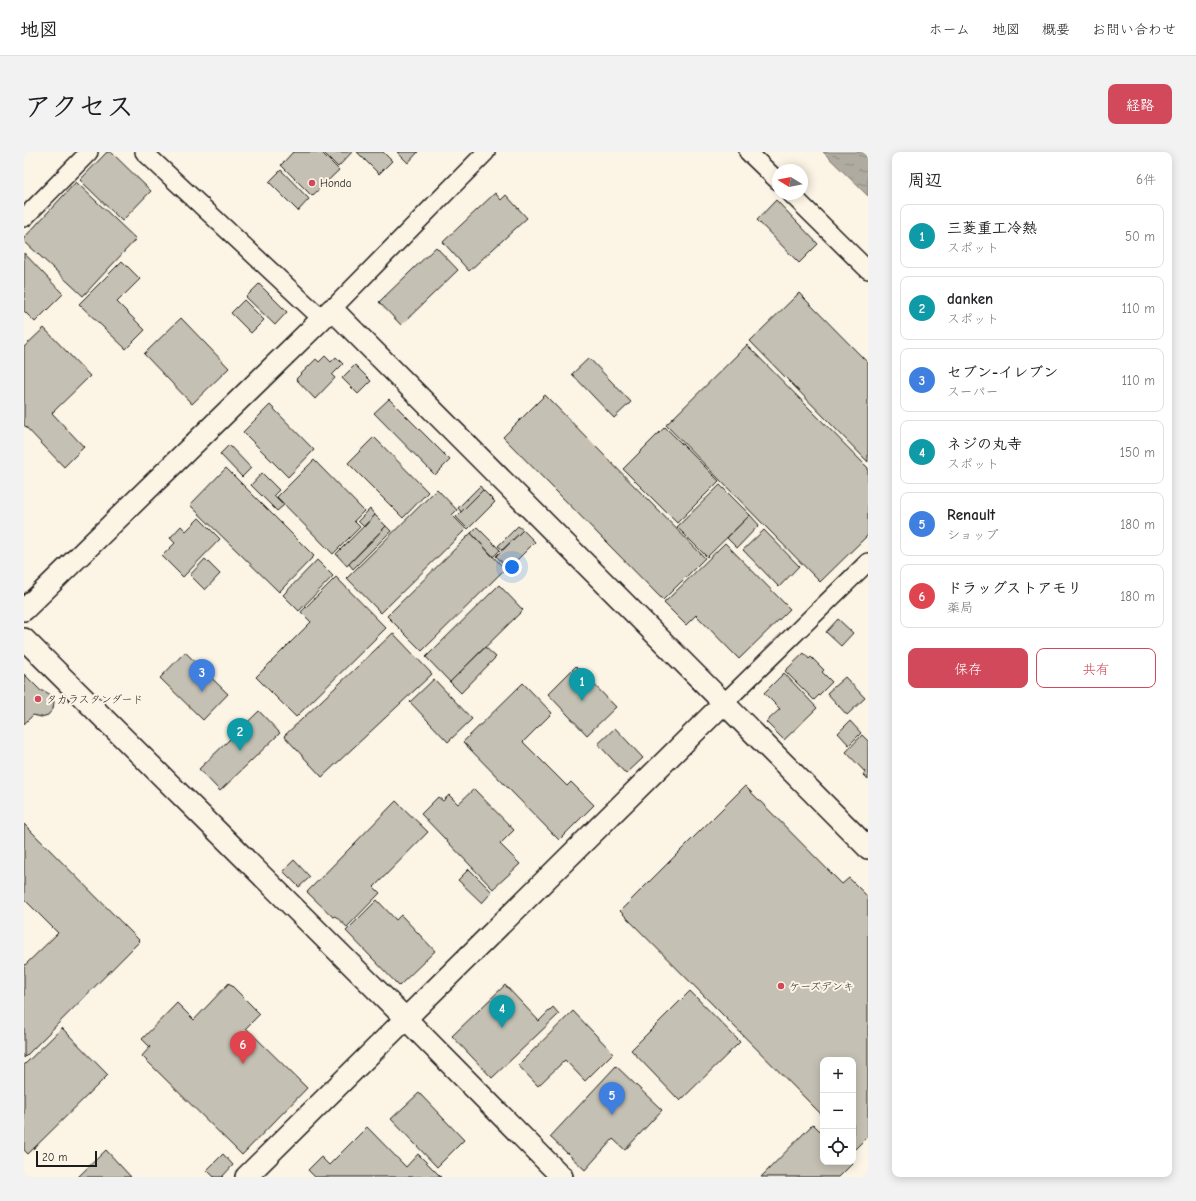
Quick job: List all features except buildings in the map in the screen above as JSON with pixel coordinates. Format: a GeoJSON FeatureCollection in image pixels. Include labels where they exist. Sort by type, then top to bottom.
{"type":"FeatureCollection","features":[{"type":"Feature","properties":{"kind":"street"},"geometry":{"type":"LineString","coordinates":[[24,218],[89,152]]}},
{"type":"Feature","properties":{"kind":"street"},"geometry":{"type":"LineString","coordinates":[[144,152],[327,314],[724,703],[868,848]]}},
{"type":"Feature","properties":{"kind":"street"},"geometry":{"type":"LineString","coordinates":[[24,610],[327,314],[486,152]]}},
{"type":"Feature","properties":{"kind":"street"},"geometry":{"type":"LineString","coordinates":[[748,152],[772,175]]}},
{"type":"Feature","properties":{"kind":"street"},"geometry":{"type":"LineString","coordinates":[[797,200],[868,270]]}},
{"type":"Feature","properties":{"kind":"street"},"geometry":{"type":"LineString","coordinates":[[246,1177],[868,562]]}},
{"type":"Feature","properties":{"kind":"street"},"geometry":{"type":"LineString","coordinates":[[24,639],[406,1019],[562,1177]]}},
{"type":"Feature","properties":{"kind":"water"},"geometry":{"type":"Polygon","coordinates":[[[823,152],[868,152],[868,196],[823,152]]]}},
{"type":"Feature","properties":{"kind":"place","name":"Honda"},"geometry":{"type":"Point","coordinates":[312,183]}},
{"type":"Feature","properties":{"kind":"place","name":"セブン-イレブン"},"geometry":{"type":"Point","coordinates":[202,692]}},
{"type":"Feature","properties":{"kind":"place","name":"タカラスタンダード"},"geometry":{"type":"Point","coordinates":[38,699]}},
{"type":"Feature","properties":{"kind":"place","name":"三菱重工冷熱"},"geometry":{"type":"Point","coordinates":[582,701]}},
{"type":"Feature","properties":{"kind":"place","name":"danken"},"geometry":{"type":"Point","coordinates":[240,751]}},
{"type":"Feature","properties":{"kind":"place","name":"ケーズデンキ"},"geometry":{"type":"Point","coordinates":[781,986]}},
{"type":"Feature","properties":{"kind":"place","name":"ネジの丸寺"},"geometry":{"type":"Point","coordinates":[502,1028]}},
{"type":"Feature","properties":{"kind":"place","name":"ドラッグストアモリ"},"geometry":{"type":"Point","coordinates":[243,1064]}},
{"type":"Feature","properties":{"kind":"place","name":"Renault"},"geometry":{"type":"Point","coordinates":[612,1115]}}]}
